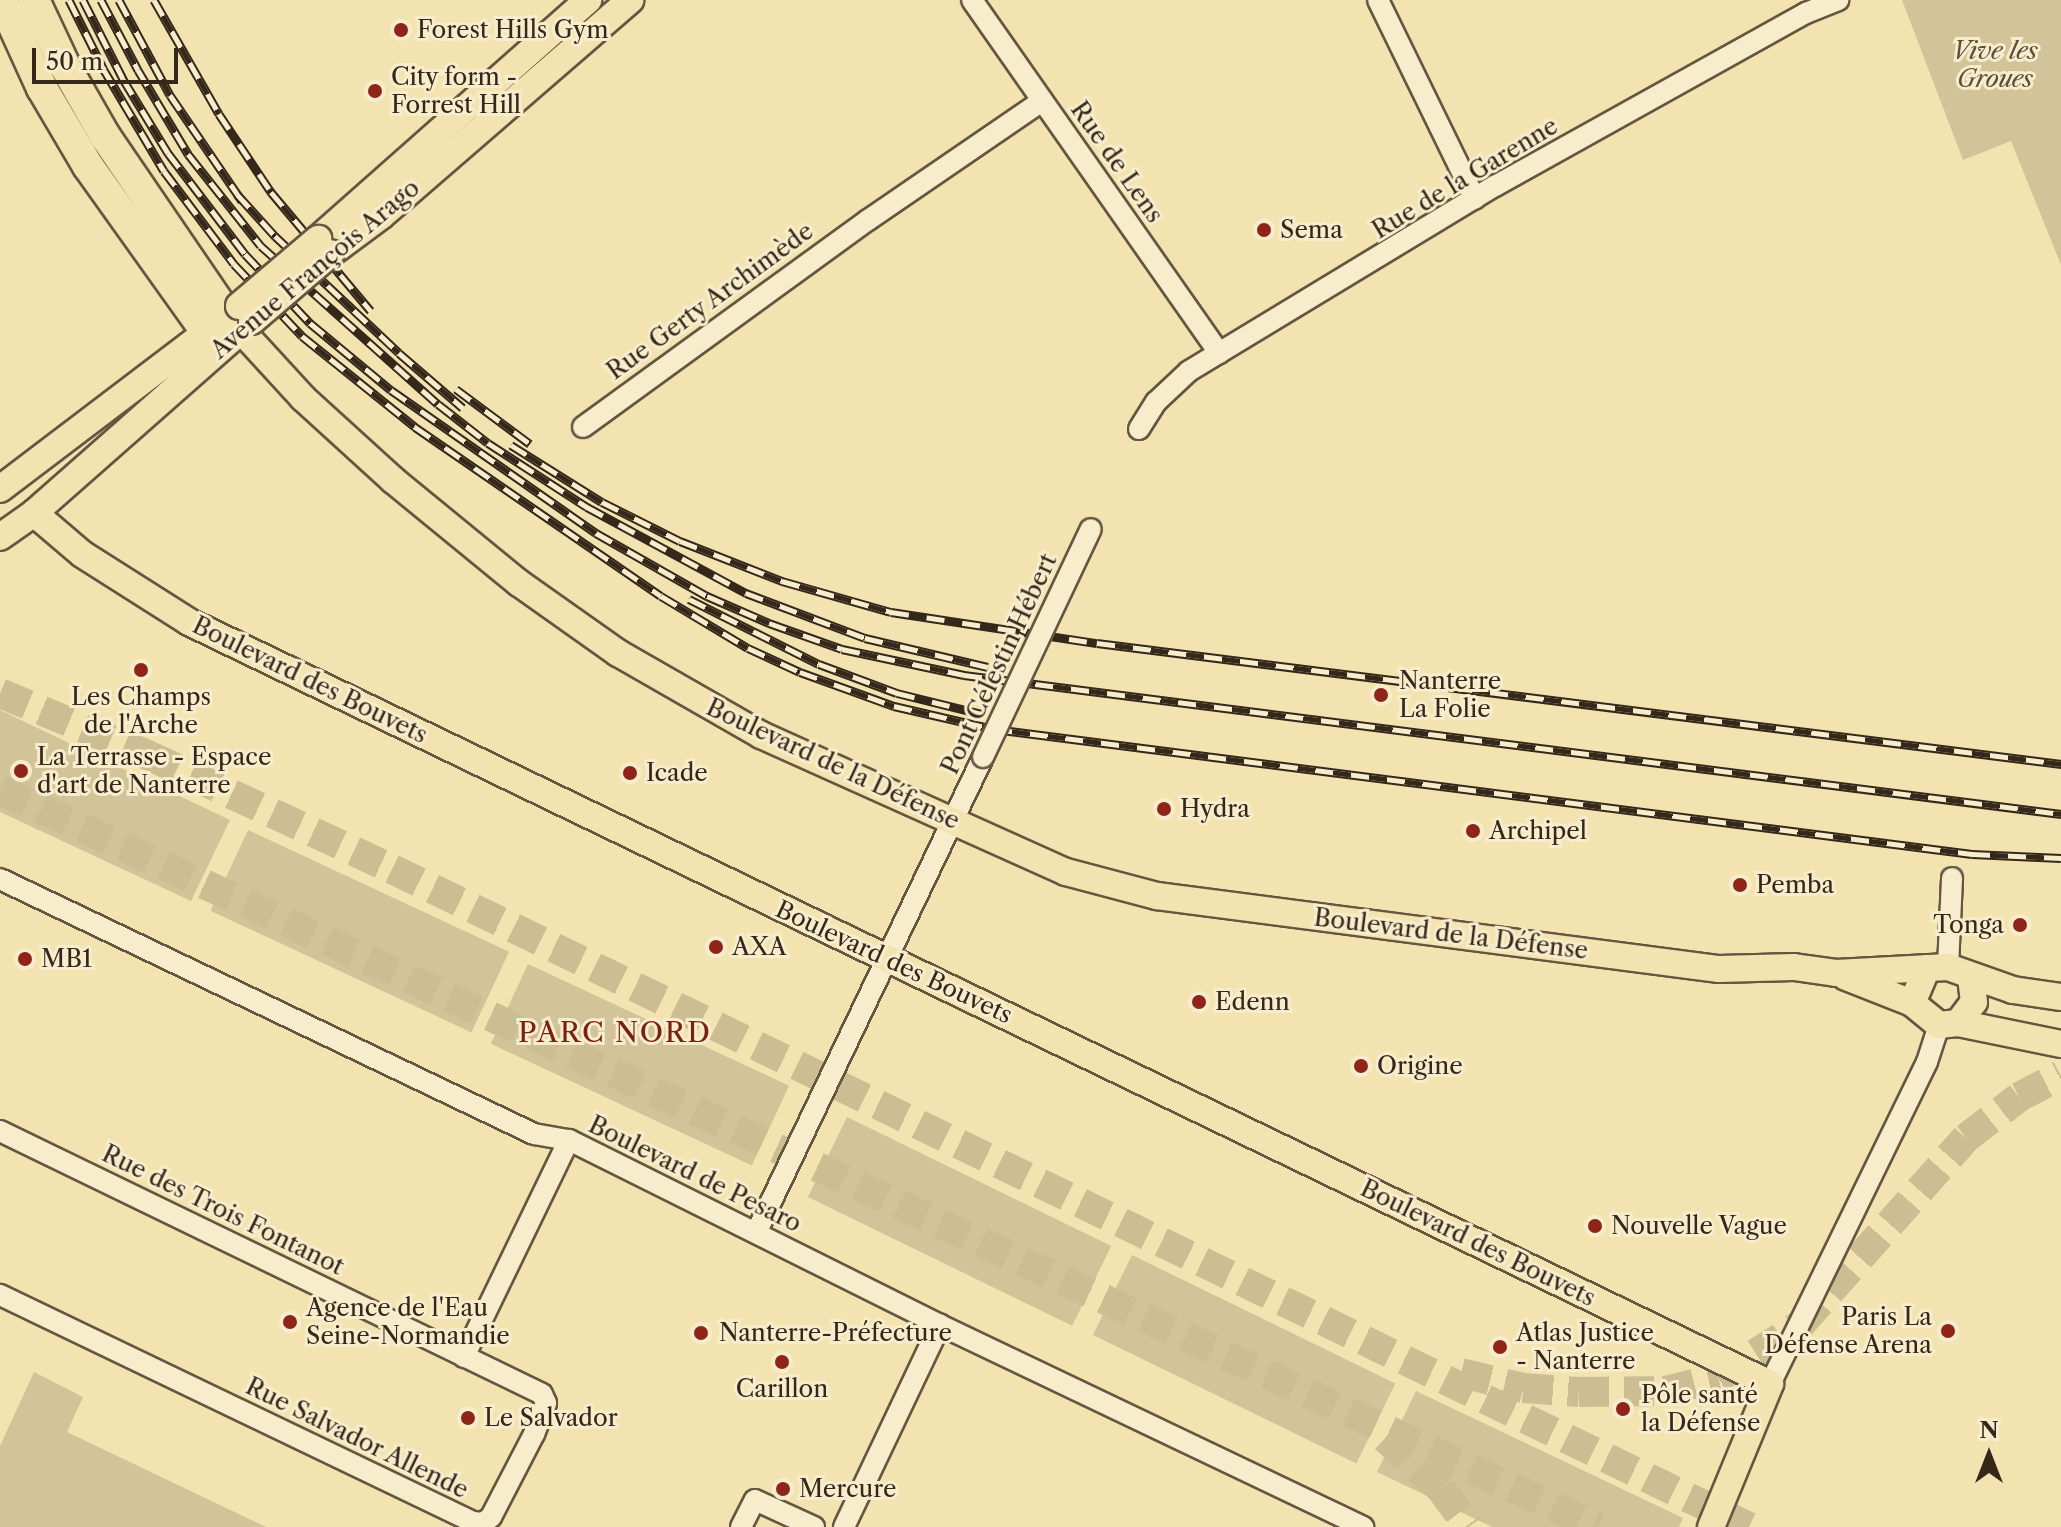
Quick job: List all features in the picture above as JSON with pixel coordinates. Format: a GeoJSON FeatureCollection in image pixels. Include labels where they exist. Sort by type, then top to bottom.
{"type":"FeatureCollection","features":[{"type":"Feature","properties":{"kind":"highway","name":"Boulevard de la Défense"},"geometry":{"type":"LineString","coordinates":[[2,0],[42,88],[95,177],[233,321]]}},
{"type":"Feature","properties":{"kind":"highway","name":"Boulevard de la Défense"},"geometry":{"type":"LineString","coordinates":[[34,0],[65,66],[105,136],[233,321]]}},
{"type":"Feature","properties":{"kind":"main road","name":"Avenue François Arago"},"geometry":{"type":"LineString","coordinates":[[0,489],[233,321],[324,246],[588,0]]}},
{"type":"Feature","properties":{"kind":"main road","name":"Avenue François Arago"},"geometry":{"type":"LineString","coordinates":[[324,246],[381,216],[630,0]]}},
{"type":"Feature","properties":{"kind":"main road","name":"Avenue François Arago"},"geometry":{"type":"LineString","coordinates":[[0,537],[34,513],[233,321]]}},
{"type":"Feature","properties":{"kind":"main road","name":"Boulevard de la Défense"},"geometry":{"type":"LineString","coordinates":[[233,321],[334,428],[393,480],[477,550],[596,639],[761,735],[1066,872],[1157,896],[1719,969],[1794,967],[1836,973],[1949,971],[2013,990],[2061,997]]}},
{"type":"Feature","properties":{"kind":"main road","name":"Boulevard des Bouvets"},"geometry":{"type":"LineString","coordinates":[[34,513],[82,554],[189,622],[1770,1384]]}},
{"type":"Feature","properties":{"kind":"main road"},"geometry":{"type":"LineString","coordinates":[[1912,1003],[1949,971],[1974,1002],[1948,1024]]}},
{"type":"Feature","properties":{"kind":"main road","name":"Boulevard de la Défense"},"geometry":{"type":"LineString","coordinates":[[1836,973],[1912,1003],[1948,1024]]}},
{"type":"Feature","properties":{"kind":"main road"},"geometry":{"type":"LineString","coordinates":[[1948,1024],[2061,1044]]}},
{"type":"Feature","properties":{"kind":"main road"},"geometry":{"type":"LineString","coordinates":[[1711,1527],[1770,1384]]}},
{"type":"Feature","properties":{"kind":"street","name":"Rue de Lens"},"geometry":{"type":"LineString","coordinates":[[972,0],[1219,353]]}},
{"type":"Feature","properties":{"kind":"street"},"geometry":{"type":"LineString","coordinates":[[1378,0],[1475,199]]}},
{"type":"Feature","properties":{"kind":"street","name":"Rue de la Garenne"},"geometry":{"type":"LineString","coordinates":[[1139,429],[1156,402],[1189,371],[1475,199],[1806,13],[1839,0]]}},
{"type":"Feature","properties":{"kind":"street","name":"Rue Gerty Archimède"},"geometry":{"type":"LineString","coordinates":[[583,427],[868,220],[1042,101]]}},
{"type":"Feature","properties":{"kind":"street","name":"Pont Célestin Hébert"},"geometry":{"type":"LineString","coordinates":[[756,1233],[1091,529]]}},
{"type":"Feature","properties":{"kind":"street"},"geometry":{"type":"LineString","coordinates":[[1949,971],[1952,878]]}},
{"type":"Feature","properties":{"kind":"street","name":"Boulevard de Pesaro"},"geometry":{"type":"LineString","coordinates":[[0,879],[534,1134],[569,1140],[940,1325],[1363,1527]]}},
{"type":"Feature","properties":{"kind":"street"},"geometry":{"type":"LineString","coordinates":[[1770,1384],[1948,1024]]}},
{"type":"Feature","properties":{"kind":"street","name":"Rue des Trois Fontanot"},"geometry":{"type":"LineString","coordinates":[[0,1131],[464,1357]]}},
{"type":"Feature","properties":{"kind":"street"},"geometry":{"type":"LineString","coordinates":[[464,1357],[569,1140]]}},
{"type":"Feature","properties":{"kind":"street","name":"Rue Salvador Allende"},"geometry":{"type":"LineString","coordinates":[[0,1295],[447,1510],[483,1523],[491,1517],[504,1493],[546,1403],[542,1394],[464,1357]]}},
{"type":"Feature","properties":{"kind":"street"},"geometry":{"type":"LineString","coordinates":[[844,1527],[940,1325]]}},
{"type":"Feature","properties":{"kind":"street"},"geometry":{"type":"LineString","coordinates":[[741,1527],[755,1500],[814,1527]]}},
{"type":"Feature","properties":{"kind":"green space","name":"Vive les Groues"},"geometry":{"type":"Polygon","coordinates":[[[1902,0],[2061,0],[2061,265],[2011,141],[1963,160],[1902,0]]]}},
{"type":"Feature","properties":{"kind":"green space"},"geometry":{"type":"Polygon","coordinates":[[[0,710],[230,820],[191,901],[0,812],[0,710]]]}},
{"type":"Feature","properties":{"kind":"green space"},"geometry":{"type":"Polygon","coordinates":[[[248,830],[509,952],[471,1032],[210,911],[248,830]]]}},
{"type":"Feature","properties":{"kind":"green space"},"geometry":{"type":"Polygon","coordinates":[[[528,964],[789,1086],[752,1165],[491,1044],[528,964]]]}},
{"type":"Feature","properties":{"kind":"green space"},"geometry":{"type":"Polygon","coordinates":[[[847,1117],[1111,1246],[1072,1326],[808,1197],[847,1117]]]}},
{"type":"Feature","properties":{"kind":"green space"},"geometry":{"type":"Polygon","coordinates":[[[1132,1255],[1395,1383],[1356,1463],[1093,1335],[1132,1255]]]}},
{"type":"Feature","properties":{"kind":"green space"},"geometry":{"type":"Polygon","coordinates":[[[34,1372],[83,1397],[67,1432],[266,1527],[0,1527],[0,1446],[34,1372]]]}},
{"type":"Feature","properties":{"kind":"green space"},"geometry":{"type":"Polygon","coordinates":[[[1416,1391],[1683,1518],[1679,1527],[1492,1527],[1377,1472],[1416,1391]]]}},
{"type":"Feature","properties":{"kind":"tunnel"},"geometry":{"type":"LineString","coordinates":[[0,693],[150,756],[392,869],[1749,1527]]}},
{"type":"Feature","properties":{"kind":"tunnel"},"geometry":{"type":"LineString","coordinates":[[0,790],[1598,1527]]}},
{"type":"Feature","properties":{"kind":"tunnel"},"geometry":{"type":"LineString","coordinates":[[1461,1373],[1523,1388],[1579,1392],[1665,1391],[1718,1378],[1800,1325],[1966,1138],[2019,1097],[2061,1075]]}},
{"type":"Feature","properties":{"kind":"tunnel"},"geometry":{"type":"LineString","coordinates":[[1385,1438],[1441,1489],[1469,1527]]}},
{"type":"Feature","properties":{"kind":"railway"},"geometry":{"type":"LineString","coordinates":[[69,0],[104,70],[164,171],[234,264],[302,336],[415,427],[661,596],[748,648],[800,672],[894,706],[994,729],[1972,854],[2061,858]]}},
{"type":"Feature","properties":{"kind":"railway"},"geometry":{"type":"LineString","coordinates":[[83,0],[123,79],[168,153],[245,254],[310,323],[391,390],[596,533],[707,596],[769,623],[842,649],[964,675],[2061,814]]}},
{"type":"Feature","properties":{"kind":"railway"},"geometry":{"type":"LineString","coordinates":[[101,0],[188,154],[261,246],[438,404],[488,443],[587,507],[746,593],[865,638],[988,667]]}},
{"type":"Feature","properties":{"kind":"railway"},"geometry":{"type":"LineString","coordinates":[[119,0],[170,95],[242,201]]}},
{"type":"Feature","properties":{"kind":"railway"},"geometry":{"type":"LineString","coordinates":[[154,0],[219,114],[271,192],[371,311]]}},
{"type":"Feature","properties":{"kind":"railway"},"geometry":{"type":"LineString","coordinates":[[237,194],[275,236],[399,353],[463,408]]}},
{"type":"Feature","properties":{"kind":"railway"},"geometry":{"type":"LineString","coordinates":[[456,389],[530,444]]}},
{"type":"Feature","properties":{"kind":"railway"},"geometry":{"type":"LineString","coordinates":[[511,445],[602,502],[680,541],[782,581],[891,612],[1097,643],[2061,764]]}},
{"type":"Feature","properties":{"kind":"railway"},"geometry":{"type":"LineString","coordinates":[[689,599],[819,664],[897,693],[982,714]]}},
{"type":"Feature","properties":{"kind":"place","name":"Forest Hills Gym"},"geometry":{"type":"Point","coordinates":[401,30]}},
{"type":"Feature","properties":{"kind":"place","name":"City form - Forrest Hill"},"geometry":{"type":"Point","coordinates":[375,91]}},
{"type":"Feature","properties":{"kind":"place","name":"Sema"},"geometry":{"type":"Point","coordinates":[1264,230]}},
{"type":"Feature","properties":{"kind":"place","name":"Les Champs de l'Arche"},"geometry":{"type":"Point","coordinates":[141,670]}},
{"type":"Feature","properties":{"kind":"place","name":"Nanterre La Folie"},"geometry":{"type":"Point","coordinates":[1381,695]}},
{"type":"Feature","properties":{"kind":"place","name":"La Terrasse - Espace d'art de Nanterre"},"geometry":{"type":"Point","coordinates":[21,771]}},
{"type":"Feature","properties":{"kind":"place","name":"Icade"},"geometry":{"type":"Point","coordinates":[630,773]}},
{"type":"Feature","properties":{"kind":"place","name":"Hydra"},"geometry":{"type":"Point","coordinates":[1164,809]}},
{"type":"Feature","properties":{"kind":"place","name":"Archipel"},"geometry":{"type":"Point","coordinates":[1473,831]}},
{"type":"Feature","properties":{"kind":"place","name":"Pemba"},"geometry":{"type":"Point","coordinates":[1740,885]}},
{"type":"Feature","properties":{"kind":"place","name":"Tonga"},"geometry":{"type":"Point","coordinates":[2020,925]}},
{"type":"Feature","properties":{"kind":"place","name":"AXA"},"geometry":{"type":"Point","coordinates":[716,947]}},
{"type":"Feature","properties":{"kind":"place","name":"MB1"},"geometry":{"type":"Point","coordinates":[25,959]}},
{"type":"Feature","properties":{"kind":"place","name":"Edenn"},"geometry":{"type":"Point","coordinates":[1199,1002]}},
{"type":"Feature","properties":{"kind":"place","name":"Origine"},"geometry":{"type":"Point","coordinates":[1361,1066]}},
{"type":"Feature","properties":{"kind":"place","name":"Nouvelle Vague"},"geometry":{"type":"Point","coordinates":[1595,1226]}},
{"type":"Feature","properties":{"kind":"place","name":"Agence de l'Eau Seine-Normandie"},"geometry":{"type":"Point","coordinates":[290,1322]}},
{"type":"Feature","properties":{"kind":"place","name":"Paris La Défense Arena"},"geometry":{"type":"Point","coordinates":[1948,1331]}},
{"type":"Feature","properties":{"kind":"place","name":"Nanterre-Préfecture"},"geometry":{"type":"Point","coordinates":[701,1333]}},
{"type":"Feature","properties":{"kind":"place","name":"Atlas Justice - Nanterre"},"geometry":{"type":"Point","coordinates":[1500,1347]}},
{"type":"Feature","properties":{"kind":"place","name":"Carillon"},"geometry":{"type":"Point","coordinates":[782,1362]}},
{"type":"Feature","properties":{"kind":"place","name":"Pôle santé la Défense"},"geometry":{"type":"Point","coordinates":[1623,1409]}},
{"type":"Feature","properties":{"kind":"place","name":"Le Salvador"},"geometry":{"type":"Point","coordinates":[468,1418]}},
{"type":"Feature","properties":{"kind":"place","name":"Mercure"},"geometry":{"type":"Point","coordinates":[783,1489]}},
{"type":"Feature","properties":{"kind":"district","name":"PARC NORD"},"geometry":{"type":"Point","coordinates":[615,1032]}}]}
